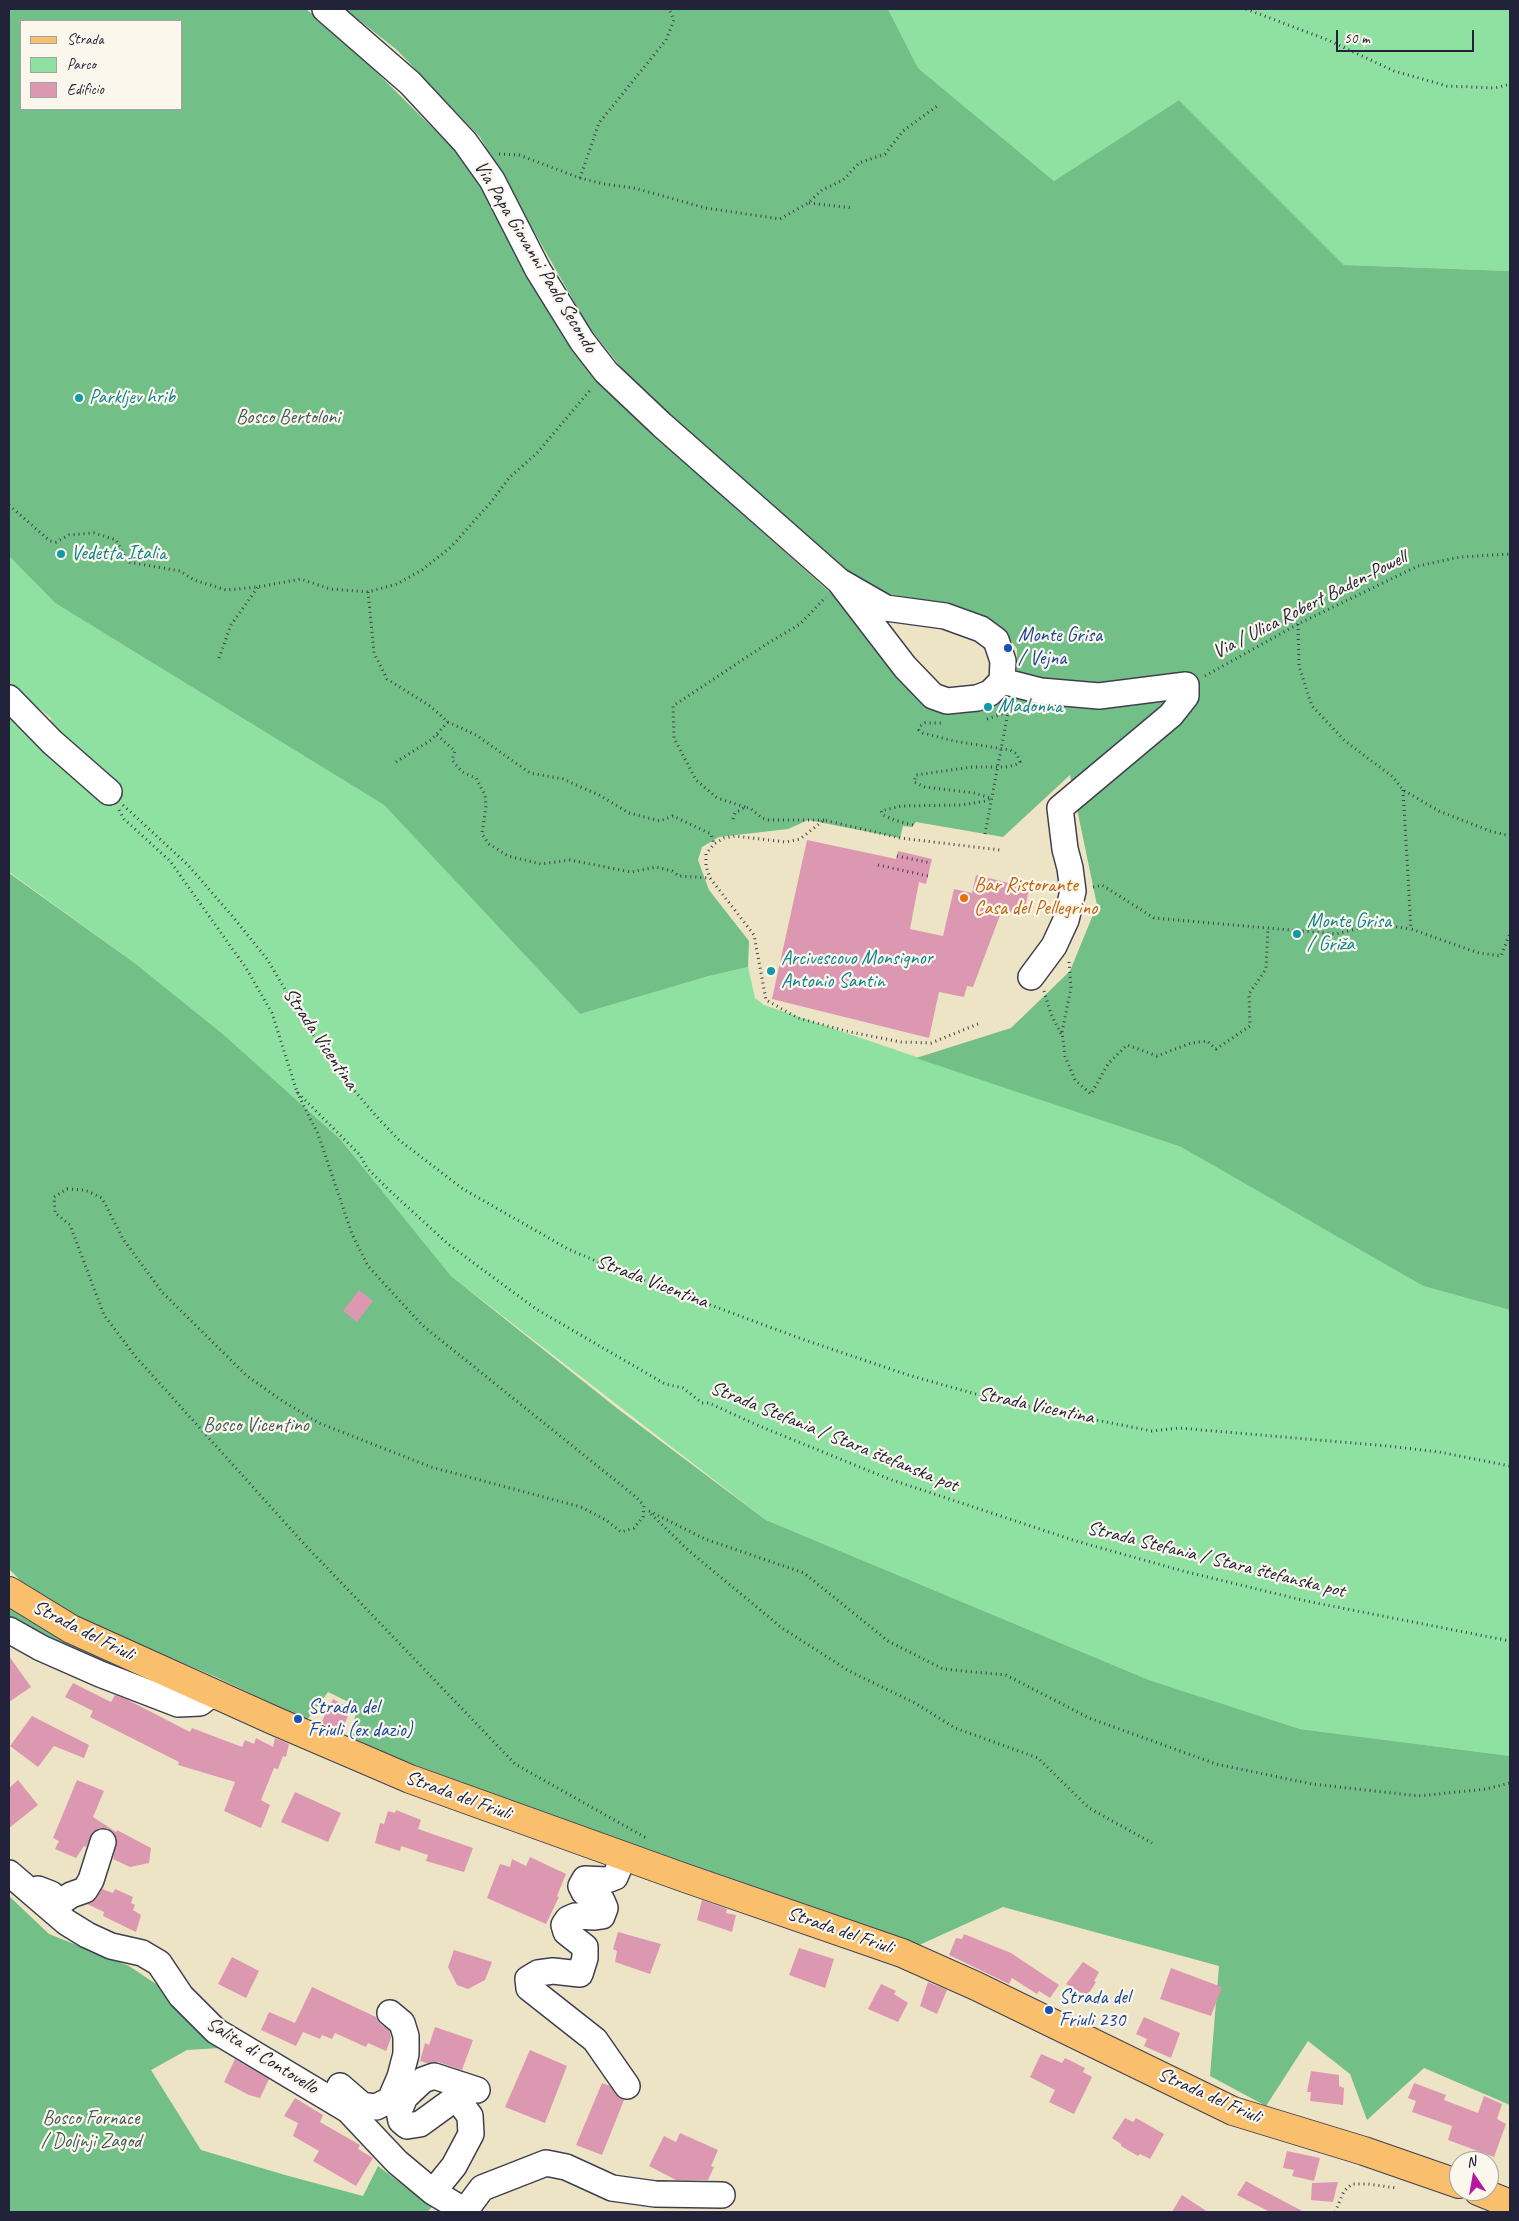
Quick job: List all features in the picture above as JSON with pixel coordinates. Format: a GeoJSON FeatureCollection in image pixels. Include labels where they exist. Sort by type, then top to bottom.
{"type":"FeatureCollection","features":[{"type":"Feature","properties":{"kind":"main road","name":"Strada del Friuli"},"geometry":{"type":"LineString","coordinates":[[9,1590],[71,1629],[410,1779],[902,1953],[976,1986],[1233,2111],[1364,2151],[1449,2181]]}},
{"type":"Feature","properties":{"kind":"street","name":"Via Papa Giovanni Paolo Secondo"},"geometry":{"type":"LineString","coordinates":[[325,9],[410,83],[448,123],[479,160],[492,180],[538,270],[582,341],[606,372],[662,425],[839,581],[905,668],[933,696],[946,701],[977,698],[990,693],[1002,680],[1003,661],[1001,650],[996,640],[981,629],[945,616],[886,608],[839,581]]}},
{"type":"Feature","properties":{"kind":"street"},"geometry":{"type":"LineString","coordinates":[[1002,680],[1041,691],[1099,696],[1186,685],[1186,696],[1171,715],[1060,808],[1073,891],[1066,920],[1059,936],[1034,973]]}},
{"type":"Feature","properties":{"kind":"street"},"geometry":{"type":"LineString","coordinates":[[9,698],[52,742],[109,792]]}},
{"type":"Feature","properties":{"kind":"street","name":"Strada del Friuli"},"geometry":{"type":"LineString","coordinates":[[9,1630],[49,1652],[178,1704],[200,1703],[213,1693]]}},
{"type":"Feature","properties":{"kind":"street"},"geometry":{"type":"LineString","coordinates":[[31,1893],[38,1889],[51,1894],[61,1902],[71,1895],[85,1890],[91,1880],[102,1842]]}},
{"type":"Feature","properties":{"kind":"street"},"geometry":{"type":"LineString","coordinates":[[624,1856],[615,1877],[607,1880],[585,1880],[581,1886],[589,1897],[602,1901],[605,1908],[602,1916],[575,1916],[568,1919],[564,1925],[566,1932],[585,1947],[585,1958],[580,1974],[553,1971],[538,1973],[528,1979],[529,1988],[552,2004],[595,2040],[627,2086]]}},
{"type":"Feature","properties":{"kind":"street","name":"Salita di Contovello"},"geometry":{"type":"LineString","coordinates":[[9,1873],[66,1922],[87,1935],[111,1946],[142,1952],[159,1962],[181,1996],[216,2031],[348,2110],[397,2162],[433,2192],[466,2212]]}},
{"type":"Feature","properties":{"kind":"street"},"geometry":{"type":"LineString","coordinates":[[318,2091],[325,2078],[341,2087],[362,2105],[376,2107],[390,2100],[400,2077],[406,2054],[406,2036],[402,2023],[390,2013]]}},
{"type":"Feature","properties":{"kind":"street"},"geometry":{"type":"LineString","coordinates":[[433,2192],[454,2166],[470,2134],[470,2116],[461,2104],[453,2100],[420,2124],[407,2126],[401,2121],[399,2111],[405,2097],[423,2080],[434,2076],[477,2090]]}},
{"type":"Feature","properties":{"kind":"street"},"geometry":{"type":"LineString","coordinates":[[466,2212],[482,2188],[546,2164],[566,2167],[612,2188],[656,2194],[722,2195]]}},
{"type":"Feature","properties":{"kind":"path"},"geometry":{"type":"LineString","coordinates":[[580,178],[599,123],[666,40],[674,20],[669,9]]}},
{"type":"Feature","properties":{"kind":"path"},"geometry":{"type":"LineString","coordinates":[[1246,9],[1328,40],[1394,70],[1447,86],[1495,88],[1510,84]]}},
{"type":"Feature","properties":{"kind":"path"},"geometry":{"type":"LineString","coordinates":[[479,160],[499,154],[519,156],[580,178],[604,184],[634,188],[706,208],[749,216],[780,218],[808,203],[822,190],[843,180],[859,163],[885,154],[903,130],[937,106]]}},
{"type":"Feature","properties":{"kind":"path"},"geometry":{"type":"LineString","coordinates":[[808,203],[853,208]]}},
{"type":"Feature","properties":{"kind":"path"},"geometry":{"type":"LineString","coordinates":[[9,505],[50,542],[56,542],[69,535],[94,533],[116,540],[128,562],[180,571],[194,580],[226,590],[258,587],[301,579],[330,589],[368,592],[397,584],[422,570],[451,547],[491,502],[509,478],[537,453],[606,372]]}},
{"type":"Feature","properties":{"kind":"path","name":"Via / Ulica Robert Baden-Powell"},"geometry":{"type":"LineString","coordinates":[[1186,685],[1298,624],[1418,566],[1460,557],[1510,554]]}},
{"type":"Feature","properties":{"kind":"path"},"geometry":{"type":"LineString","coordinates":[[839,581],[800,624],[673,706],[674,738],[696,780],[717,798],[750,808],[762,818],[769,820],[824,820],[900,838],[1000,850]]}},
{"type":"Feature","properties":{"kind":"path"},"geometry":{"type":"LineString","coordinates":[[219,658],[231,625],[258,587]]}},
{"type":"Feature","properties":{"kind":"path"},"geometry":{"type":"LineString","coordinates":[[368,592],[374,653],[388,679],[430,706],[448,722],[476,736],[530,773],[562,779],[599,796],[629,813],[660,821],[673,816],[711,834],[714,844]]}},
{"type":"Feature","properties":{"kind":"path"},"geometry":{"type":"LineString","coordinates":[[1298,624],[1299,666],[1312,706],[1345,741],[1393,777],[1403,790],[1439,811],[1490,831],[1510,836]]}},
{"type":"Feature","properties":{"kind":"path"},"geometry":{"type":"LineString","coordinates":[[985,834],[1008,712],[1010,688],[1002,680]]}},
{"type":"Feature","properties":{"kind":"path"},"geometry":{"type":"LineString","coordinates":[[985,719],[1008,712]]}},
{"type":"Feature","properties":{"kind":"path"},"geometry":{"type":"LineString","coordinates":[[396,762],[437,734],[448,722]]}},
{"type":"Feature","properties":{"kind":"path"},"geometry":{"type":"LineString","coordinates":[[950,723],[925,723],[920,726],[919,730],[923,733],[946,739],[1010,750],[1017,754],[1020,762],[1015,766],[972,767],[927,772],[916,775],[914,782],[925,787],[974,792],[991,798]]}},
{"type":"Feature","properties":{"kind":"path"},"geometry":{"type":"LineString","coordinates":[[437,734],[455,751],[452,760],[462,772],[476,778],[485,795],[486,806],[482,834],[489,844],[508,856],[541,864],[570,860],[631,872],[656,867],[672,871],[679,876],[710,878]]}},
{"type":"Feature","properties":{"kind":"path"},"geometry":{"type":"LineString","coordinates":[[1403,790],[1410,929]]}},
{"type":"Feature","properties":{"kind":"path","name":"Strada Stefania / Stara štefanska pot"},"geometry":{"type":"LineString","coordinates":[[109,792],[124,819],[170,861],[246,968],[272,1013],[297,1092],[360,1155],[367,1168],[448,1244],[536,1309],[665,1384],[683,1388],[702,1403],[709,1404],[757,1426],[889,1479],[1076,1541],[1244,1587],[1510,1641]]}},
{"type":"Feature","properties":{"kind":"path","name":"Strada Vicentina"},"geometry":{"type":"LineString","coordinates":[[109,792],[188,866],[234,917],[267,959],[304,1021],[337,1070],[376,1116],[400,1140],[463,1189],[568,1249],[624,1273],[802,1339],[908,1375],[1004,1402],[1152,1431],[1179,1428],[1388,1446],[1439,1452],[1510,1466]]}},
{"type":"Feature","properties":{"kind":"path"},"geometry":{"type":"LineString","coordinates":[[914,825],[882,815],[881,811],[901,806],[961,805],[984,802],[991,798]]}},
{"type":"Feature","properties":{"kind":"path"},"geometry":{"type":"LineString","coordinates":[[733,819],[735,813],[745,807]]}},
{"type":"Feature","properties":{"kind":"path"},"geometry":{"type":"LineString","coordinates":[[824,820],[800,838],[786,842],[736,836],[724,838],[714,844],[706,854],[706,866],[710,878],[754,935],[766,1000],[798,1018],[850,1032],[901,1042],[931,1043],[978,1024]]}},
{"type":"Feature","properties":{"kind":"path"},"geometry":{"type":"LineString","coordinates":[[897,856],[931,863]]}},
{"type":"Feature","properties":{"kind":"path"},"geometry":{"type":"LineString","coordinates":[[878,865],[928,876]]}},
{"type":"Feature","properties":{"kind":"path"},"geometry":{"type":"LineString","coordinates":[[1073,891],[1102,885],[1154,918],[1336,934],[1376,924],[1410,929],[1479,953],[1501,956],[1510,933]]}},
{"type":"Feature","properties":{"kind":"path"},"geometry":{"type":"LineString","coordinates":[[1059,936],[1069,962],[1071,988],[1062,1032],[1065,1056],[1075,1080],[1091,1094],[1108,1064],[1127,1045],[1157,1056],[1191,1043],[1207,1041],[1216,1049],[1250,1026],[1249,994],[1266,969],[1268,928]]}},
{"type":"Feature","properties":{"kind":"path"},"geometry":{"type":"LineString","coordinates":[[1034,973],[1063,1038]]}},
{"type":"Feature","properties":{"kind":"path"},"geometry":{"type":"LineString","coordinates":[[297,1092],[318,1134],[352,1234],[368,1266],[422,1325],[636,1496],[648,1511],[689,1551],[782,1628],[849,1671],[915,1703],[955,1728],[1038,1758],[1089,1808],[1152,1842]]}},
{"type":"Feature","properties":{"kind":"path"},"geometry":{"type":"LineString","coordinates":[[644,1506],[643,1517],[634,1528],[621,1532],[606,1520],[581,1506],[431,1467],[319,1423],[281,1400],[247,1376],[162,1292],[123,1239],[102,1198],[85,1190],[67,1189],[54,1197],[55,1213],[70,1225],[104,1315],[135,1356],[306,1546],[515,1764],[650,1840]]}},
{"type":"Feature","properties":{"kind":"path"},"geometry":{"type":"LineString","coordinates":[[648,1511],[705,1539],[804,1573],[888,1641],[943,1669],[1006,1675],[1089,1718],[1216,1764],[1312,1784],[1419,1796],[1486,1789],[1510,1783]]}},
{"type":"Feature","properties":{"kind":"path"},"geometry":{"type":"LineString","coordinates":[[1335,2212],[1344,2190],[1352,2184],[1368,2184],[1405,2189],[1413,2186],[1420,2172]]}},
{"type":"Feature","properties":{"kind":"green space","name":"Bosco Bertoloni"},"geometry":{"type":"Polygon","coordinates":[[[9,9],[306,9],[345,41],[467,162],[525,269],[585,365],[651,432],[855,615],[896,677],[935,710],[960,712],[996,698],[1025,698],[1027,677],[1017,672],[1017,649],[999,625],[966,609],[874,591],[849,579],[636,386],[588,326],[480,137],[397,50],[345,9],[888,9],[918,68],[1054,181],[1179,100],[1344,265],[1510,271],[1510,1310],[1423,1286],[1181,1147],[916,1058],[1011,1028],[1070,971],[1097,905],[1070,775],[1003,837],[916,822],[912,827],[903,826],[900,838],[808,820],[788,829],[719,837],[702,847],[698,860],[709,890],[749,941],[748,967],[709,976],[580,1014],[384,805],[55,603],[9,556],[9,9]]]}},
{"type":"Feature","properties":{"kind":"green space"},"geometry":{"type":"Polygon","coordinates":[[[888,9],[1510,9],[1510,271],[1344,265],[1179,100],[1054,181],[918,68],[888,9]]]}},
{"type":"Feature","properties":{"kind":"green space"},"geometry":{"type":"Polygon","coordinates":[[[9,556],[55,603],[384,805],[580,1014],[709,976],[748,967],[755,998],[764,1005],[1181,1147],[1423,1286],[1510,1310],[1510,1756],[1300,1729],[1149,1680],[766,1520],[451,1276],[340,1139],[224,1035],[136,964],[9,872],[9,711],[96,788],[113,807],[116,787],[52,727],[51,718],[9,684],[9,556]]]}},
{"type":"Feature","properties":{"kind":"green space","name":"Bosco Vicentino"},"geometry":{"type":"Polygon","coordinates":[[[9,873],[136,964],[224,1035],[340,1139],[451,1276],[618,1409],[766,1520],[1149,1680],[1300,1729],[1510,1756],[1510,2105],[1424,2068],[1367,2120],[1350,2074],[1308,2041],[1266,2106],[1210,2076],[1219,1966],[1003,1907],[917,1946],[590,1831],[346,1739],[359,1707],[328,1692],[307,1720],[216,1677],[82,1620],[21,1581],[9,1569],[9,873]]]}},
{"type":"Feature","properties":{"kind":"green space"},"geometry":{"type":"Polygon","coordinates":[[[9,1608],[28,1620],[178,1697],[40,1635],[9,1617],[9,1608]]]}},
{"type":"Feature","properties":{"kind":"green space","name":"Bosco Fornace / Doljnji Zagod"},"geometry":{"type":"Polygon","coordinates":[[[9,1896],[49,1934],[129,1966],[162,1988],[220,2048],[187,2050],[151,2070],[201,2150],[363,2196],[378,2166],[432,2207],[427,2212],[9,2212],[9,1896]]]}},
{"type":"Feature","properties":{"kind":"building"},"geometry":{"type":"Polygon","coordinates":[[[807,840],[896,859],[898,851],[932,859],[926,884],[919,882],[910,929],[943,936],[954,889],[972,893],[976,875],[1029,888],[1024,915],[1002,910],[973,987],[967,986],[964,997],[939,992],[929,1038],[772,999],[807,840]]]}},
{"type":"Feature","properties":{"kind":"building"},"geometry":{"type":"Polygon","coordinates":[[[359,1290],[373,1301],[357,1322],[343,1311],[359,1290]]]}},
{"type":"Feature","properties":{"kind":"building"},"geometry":{"type":"Polygon","coordinates":[[[9,1656],[31,1687],[9,1702],[9,1656]]]}},
{"type":"Feature","properties":{"kind":"building"},"geometry":{"type":"Polygon","coordinates":[[[73,1683],[111,1702],[115,1695],[126,1699],[190,1732],[192,1728],[242,1747],[245,1740],[254,1744],[256,1738],[273,1747],[275,1738],[289,1744],[286,1757],[283,1756],[278,1769],[274,1768],[261,1800],[270,1805],[261,1828],[224,1811],[235,1782],[178,1765],[179,1762],[90,1717],[93,1711],[65,1697],[73,1683]]]}},
{"type":"Feature","properties":{"kind":"building"},"geometry":{"type":"Polygon","coordinates":[[[333,1699],[351,1709],[341,1732],[321,1723],[333,1699]]]}},
{"type":"Feature","properties":{"kind":"building"},"geometry":{"type":"Polygon","coordinates":[[[32,1716],[89,1745],[84,1758],[54,1746],[38,1767],[10,1746],[32,1716]]]}},
{"type":"Feature","properties":{"kind":"building"},"geometry":{"type":"Polygon","coordinates":[[[18,1780],[38,1805],[9,1828],[9,1788],[18,1780]]]}},
{"type":"Feature","properties":{"kind":"building"},"geometry":{"type":"Polygon","coordinates":[[[77,1780],[104,1791],[93,1817],[116,1832],[117,1830],[151,1848],[149,1863],[130,1867],[113,1859],[117,1839],[113,1832],[107,1828],[99,1828],[93,1832],[86,1847],[84,1846],[76,1858],[55,1849],[59,1841],[53,1838],[77,1780]]]}},
{"type":"Feature","properties":{"kind":"building"},"geometry":{"type":"Polygon","coordinates":[[[295,1792],[341,1813],[328,1842],[281,1822],[295,1792]]]}},
{"type":"Feature","properties":{"kind":"building"},"geometry":{"type":"Polygon","coordinates":[[[396,1810],[421,1820],[418,1829],[473,1848],[464,1872],[426,1861],[428,1855],[401,1846],[400,1851],[375,1843],[380,1823],[384,1824],[388,1811],[395,1813],[396,1810]]]}},
{"type":"Feature","properties":{"kind":"building"},"geometry":{"type":"Polygon","coordinates":[[[530,1857],[566,1874],[557,1896],[559,1897],[546,1924],[487,1898],[500,1864],[510,1867],[512,1859],[526,1866],[530,1857]]]}},
{"type":"Feature","properties":{"kind":"building"},"geometry":{"type":"Polygon","coordinates":[[[102,1889],[113,1893],[115,1889],[133,1897],[131,1903],[135,1905],[133,1910],[141,1915],[136,1932],[103,1916],[104,1912],[87,1904],[97,1898],[102,1889]]]}},
{"type":"Feature","properties":{"kind":"building"},"geometry":{"type":"Polygon","coordinates":[[[702,1900],[727,1909],[726,1913],[736,1915],[732,1932],[697,1920],[702,1900]]]}},
{"type":"Feature","properties":{"kind":"building"},"geometry":{"type":"Polygon","coordinates":[[[618,1932],[661,1944],[650,1974],[615,1962],[617,1951],[613,1949],[618,1932]]]}},
{"type":"Feature","properties":{"kind":"building"},"geometry":{"type":"Polygon","coordinates":[[[964,1934],[1011,1953],[1059,1985],[1050,1998],[1039,1991],[1037,1994],[1012,1978],[1009,1984],[949,1955],[956,1938],[962,1939],[964,1934]]]}},
{"type":"Feature","properties":{"kind":"building"},"geometry":{"type":"Polygon","coordinates":[[[799,1948],[834,1959],[825,1988],[789,1975],[799,1948]]]}},
{"type":"Feature","properties":{"kind":"building"},"geometry":{"type":"Polygon","coordinates":[[[454,1950],[492,1962],[485,1980],[468,1989],[457,1985],[448,1967],[454,1950]]]}},
{"type":"Feature","properties":{"kind":"building"},"geometry":{"type":"Polygon","coordinates":[[[232,1957],[259,1971],[246,1998],[218,1984],[232,1957]]]}},
{"type":"Feature","properties":{"kind":"building"},"geometry":{"type":"Polygon","coordinates":[[[1083,1962],[1099,1972],[1094,1981],[1096,1982],[1087,1996],[1066,1984],[1083,1962]]]}},
{"type":"Feature","properties":{"kind":"building"},"geometry":{"type":"Polygon","coordinates":[[[1171,1968],[1222,1987],[1211,2016],[1160,1999],[1171,1968]]]}},
{"type":"Feature","properties":{"kind":"building"},"geometry":{"type":"Polygon","coordinates":[[[928,1982],[947,1990],[937,2014],[920,2006],[928,1982]]]}},
{"type":"Feature","properties":{"kind":"building"},"geometry":{"type":"Polygon","coordinates":[[[881,1984],[896,1991],[894,1994],[908,2003],[898,2022],[868,2009],[881,1984]]]}},
{"type":"Feature","properties":{"kind":"building"},"geometry":{"type":"Polygon","coordinates":[[[312,1987],[376,2017],[380,2024],[390,2031],[391,2038],[386,2051],[368,2043],[366,2047],[335,2033],[332,2039],[322,2035],[320,2039],[303,2032],[296,2046],[261,2030],[269,2012],[295,2023],[312,1987]]]}},
{"type":"Feature","properties":{"kind":"building"},"geometry":{"type":"Polygon","coordinates":[[[1144,2017],[1180,2033],[1171,2058],[1144,2046],[1147,2039],[1136,2034],[1144,2017]]]}},
{"type":"Feature","properties":{"kind":"building"},"geometry":{"type":"Polygon","coordinates":[[[435,2027],[473,2040],[462,2070],[438,2062],[427,2063],[420,2061],[425,2043],[429,2045],[435,2027]]]}},
{"type":"Feature","properties":{"kind":"building"},"geometry":{"type":"Polygon","coordinates":[[[530,2050],[567,2066],[545,2123],[505,2107],[530,2050]]]}},
{"type":"Feature","properties":{"kind":"building"},"geometry":{"type":"Polygon","coordinates":[[[1041,2054],[1062,2063],[1065,2058],[1085,2068],[1083,2072],[1092,2077],[1074,2114],[1049,2102],[1055,2090],[1030,2077],[1041,2054]]]}},
{"type":"Feature","properties":{"kind":"building"},"geometry":{"type":"Polygon","coordinates":[[[235,2059],[269,2079],[260,2098],[249,2095],[224,2082],[235,2059]]]}},
{"type":"Feature","properties":{"kind":"building"},"geometry":{"type":"Polygon","coordinates":[[[1311,2071],[1339,2075],[1339,2086],[1344,2088],[1343,2105],[1310,2101],[1311,2092],[1307,2092],[1311,2071]]]}},
{"type":"Feature","properties":{"kind":"building"},"geometry":{"type":"Polygon","coordinates":[[[602,2083],[610,2086],[616,2095],[624,2100],[602,2155],[576,2145],[602,2083]]]}},
{"type":"Feature","properties":{"kind":"building"},"geometry":{"type":"Polygon","coordinates":[[[1414,2083],[1446,2095],[1444,2100],[1478,2113],[1484,2096],[1502,2104],[1497,2119],[1506,2124],[1496,2151],[1478,2151],[1448,2140],[1452,2126],[1412,2112],[1416,2101],[1408,2098],[1414,2083]]]}},
{"type":"Feature","properties":{"kind":"building"},"geometry":{"type":"Polygon","coordinates":[[[295,2098],[323,2115],[320,2122],[360,2145],[358,2149],[373,2158],[356,2186],[313,2161],[319,2151],[293,2136],[298,2123],[284,2116],[295,2098]]]}},
{"type":"Feature","properties":{"kind":"building"},"geometry":{"type":"Polygon","coordinates":[[[1125,2118],[1133,2122],[1136,2118],[1164,2134],[1150,2159],[1140,2154],[1138,2156],[1112,2138],[1125,2118]]]}},
{"type":"Feature","properties":{"kind":"building"},"geometry":{"type":"Polygon","coordinates":[[[680,2133],[718,2150],[711,2166],[714,2167],[708,2180],[676,2180],[649,2166],[664,2136],[676,2142],[680,2133]]]}},
{"type":"Feature","properties":{"kind":"building"},"geometry":{"type":"Polygon","coordinates":[[[1287,2151],[1320,2158],[1314,2181],[1292,2176],[1294,2170],[1283,2168],[1287,2151]]]}},
{"type":"Feature","properties":{"kind":"building"},"geometry":{"type":"Polygon","coordinates":[[[1246,2181],[1304,2212],[1270,2212],[1237,2195],[1246,2181]]]}},
{"type":"Feature","properties":{"kind":"building"},"geometry":{"type":"Polygon","coordinates":[[[1338,2182],[1333,2202],[1311,2200],[1312,2183],[1338,2182]]]}},
{"type":"Feature","properties":{"kind":"building"},"geometry":{"type":"Polygon","coordinates":[[[1182,2195],[1208,2212],[1172,2212],[1182,2195]]]}},
{"type":"Feature","properties":{"kind":"place","name":"Parkljev hrib"},"geometry":{"type":"Point","coordinates":[79,398]}},
{"type":"Feature","properties":{"kind":"place","name":"Vedetta Italia"},"geometry":{"type":"Point","coordinates":[61,554]}},
{"type":"Feature","properties":{"kind":"place","name":"Monte Grisa / Vejna"},"geometry":{"type":"Point","coordinates":[1008,648]}},
{"type":"Feature","properties":{"kind":"place","name":"Madonna"},"geometry":{"type":"Point","coordinates":[988,707]}},
{"type":"Feature","properties":{"kind":"place","name":"Bar Ristorante Casa del Pellegrino"},"geometry":{"type":"Point","coordinates":[964,898]}},
{"type":"Feature","properties":{"kind":"place","name":"Monte Grisa / Griža"},"geometry":{"type":"Point","coordinates":[1297,934]}},
{"type":"Feature","properties":{"kind":"place","name":"Arcivescovo Monsignor Antonio Santin"},"geometry":{"type":"Point","coordinates":[771,971]}},
{"type":"Feature","properties":{"kind":"place","name":"Strada del Friuli (ex dazio)"},"geometry":{"type":"Point","coordinates":[298,1719]}},
{"type":"Feature","properties":{"kind":"place","name":"Strada del Friuli 230"},"geometry":{"type":"Point","coordinates":[1049,2010]}}]}
